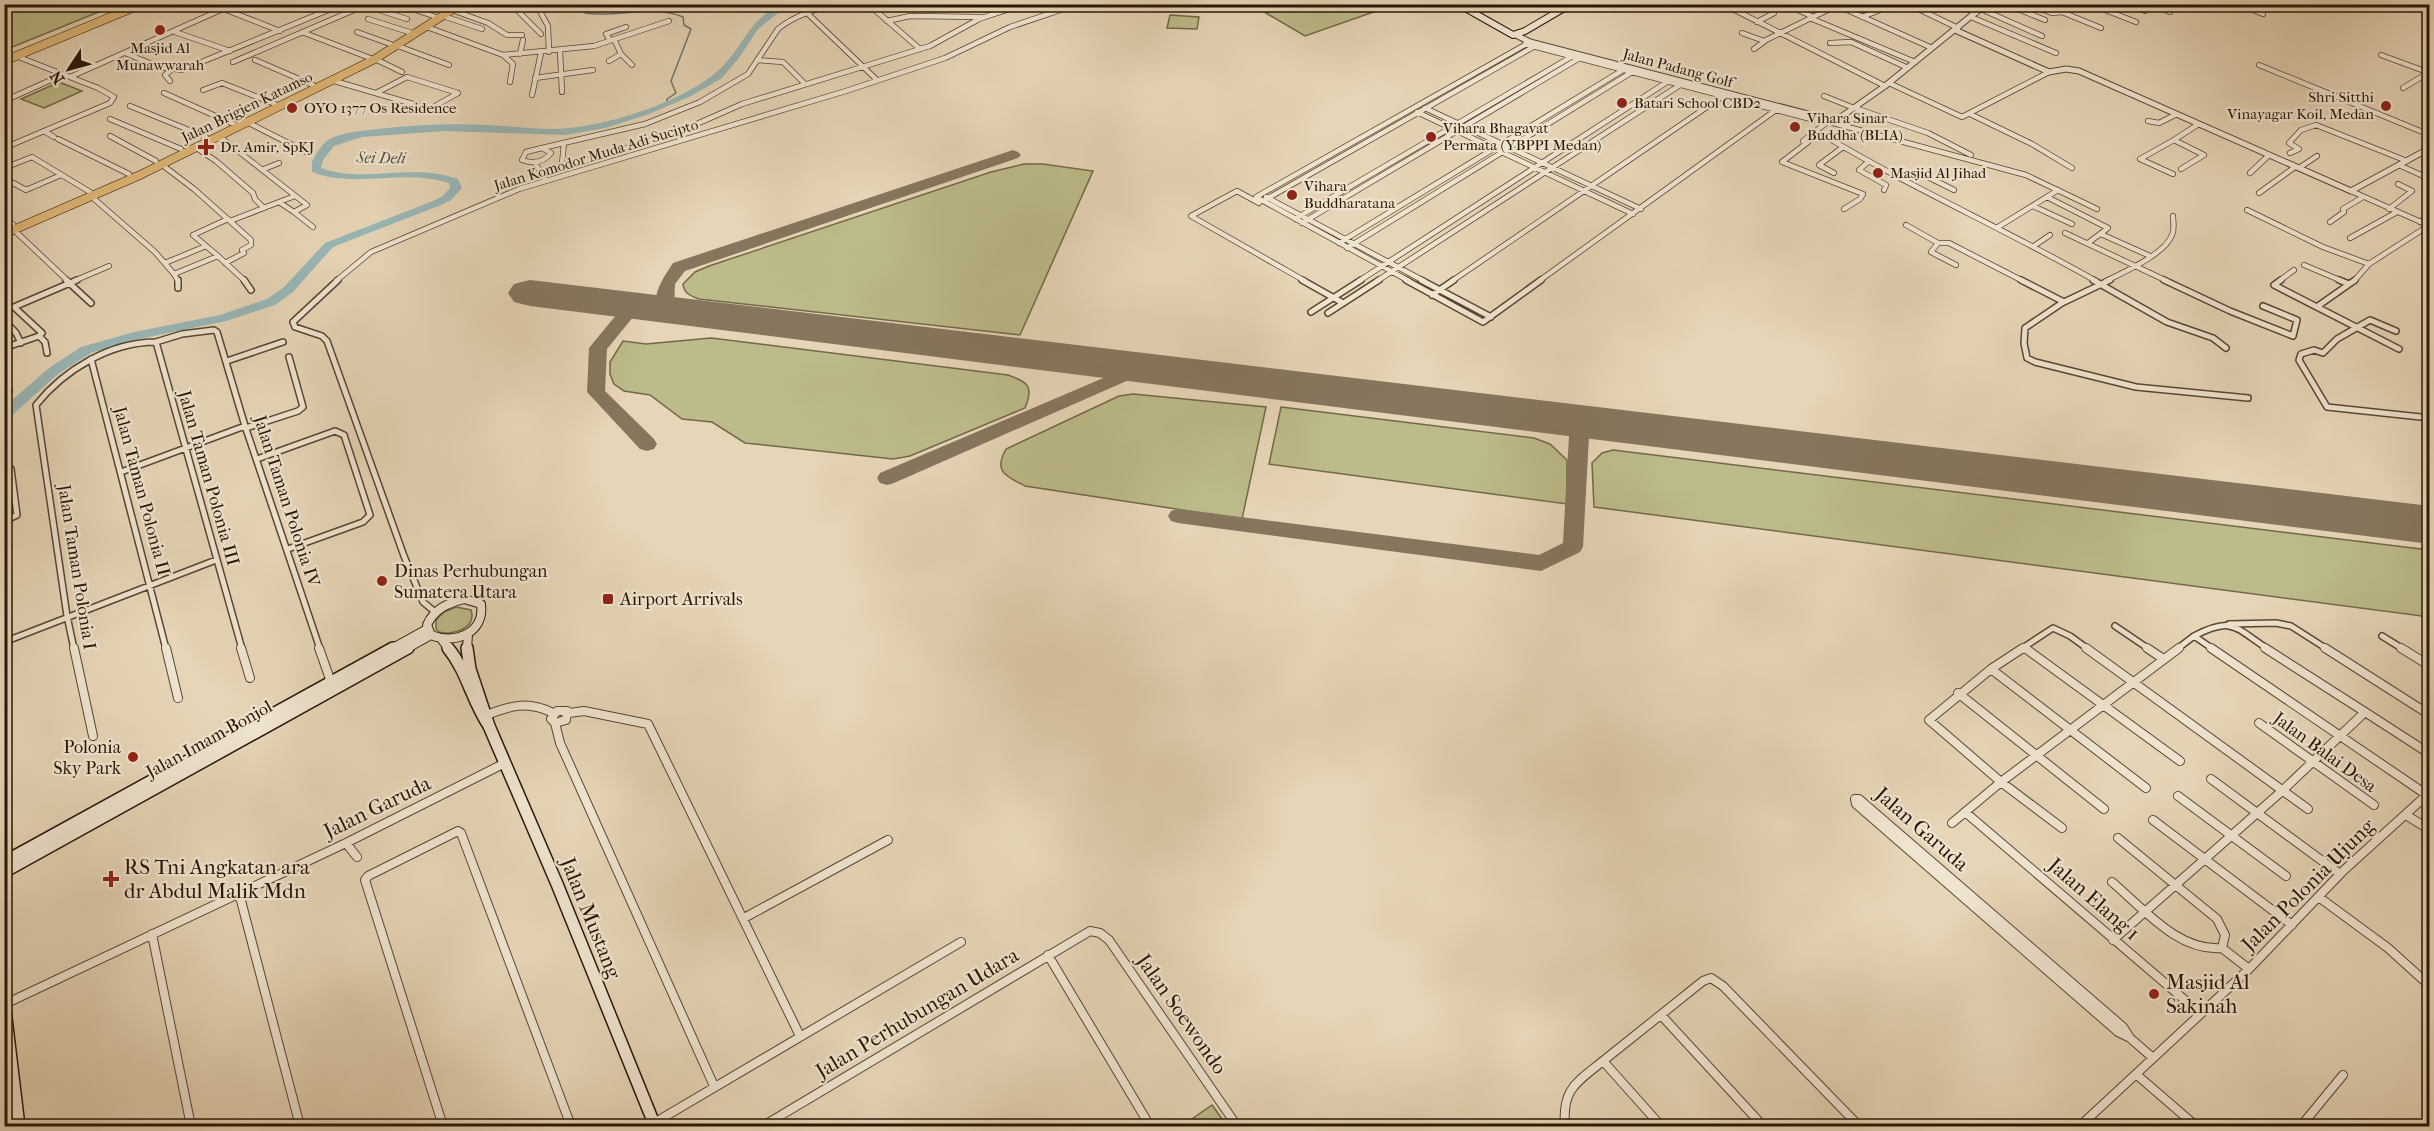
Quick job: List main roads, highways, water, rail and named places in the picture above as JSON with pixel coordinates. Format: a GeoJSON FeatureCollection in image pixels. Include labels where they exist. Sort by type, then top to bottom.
{"type":"FeatureCollection","features":[{"type":"Feature","properties":{"kind":"main road"},"geometry":{"type":"LineString","coordinates":[[112,15],[130,4]]}},
{"type":"Feature","properties":{"kind":"main road"},"geometry":{"type":"LineString","coordinates":[[9,57],[142,4]]}},
{"type":"Feature","properties":{"kind":"main road","name":"Jalan Brigjen Katamso"},"geometry":{"type":"LineString","coordinates":[[91,194],[129,174],[159,163],[206,137],[247,122],[309,88],[332,80],[427,27],[453,6],[460,4]]}},
{"type":"Feature","properties":{"kind":"main road","name":"Jalan Padang Golf"},"geometry":{"type":"LineString","coordinates":[[1458,4],[1517,36],[1571,4]]}},
{"type":"Feature","properties":{"kind":"main road","name":"Jalan Brigjen Katamso"},"geometry":{"type":"LineString","coordinates":[[396,45],[440,16]]}},
{"type":"Feature","properties":{"kind":"main road","name":"Jalan Brigjen Katamso"},"geometry":{"type":"LineString","coordinates":[[4,234],[14,227],[219,136],[275,104],[372,58]]}},
{"type":"Feature","properties":{"kind":"main road","name":"Jalan Brigjen Katamso"},"geometry":{"type":"LineString","coordinates":[[4,228],[14,227]]}},
{"type":"Feature","properties":{"kind":"main road"},"geometry":{"type":"LineString","coordinates":[[458,600],[469,600],[481,604],[483,616],[478,625],[468,634],[442,640],[429,632],[429,621],[435,612],[458,600]]}},
{"type":"Feature","properties":{"kind":"main road","name":"Jalan Imam Bonjol"},"geometry":{"type":"LineString","coordinates":[[288,710],[331,682],[429,632]]}},
{"type":"Feature","properties":{"kind":"main road","name":"Jalan Imam Bonjol"},"geometry":{"type":"LineString","coordinates":[[4,862],[429,632]]}},
{"type":"Feature","properties":{"kind":"main road","name":"Jalan Mustang"},"geometry":{"type":"LineString","coordinates":[[468,634],[466,654],[486,719]]}},
{"type":"Feature","properties":{"kind":"main road","name":"Jalan Mustang"},"geometry":{"type":"LineString","coordinates":[[442,640],[460,662],[486,719],[557,884],[655,1125]]}},
{"type":"Feature","properties":{"kind":"main road","name":"Jalan Imam Bonjol"},"geometry":{"type":"LineString","coordinates":[[4,872],[229,742]]}},
{"type":"Feature","properties":{"kind":"main road"},"geometry":{"type":"LineString","coordinates":[[5,1002],[19,1126]]}},
{"type":"Feature","properties":{"kind":"main road"},"geometry":{"type":"LineString","coordinates":[[4,1121],[5,1126]]}},
{"type":"Feature","properties":{"kind":"waterway"},"geometry":{"type":"LineString","coordinates":[[593,4],[584,11],[585,13],[610,14],[647,11],[671,13],[683,17],[684,25],[691,29],[671,81],[676,93],[667,99],[667,103]]}},
{"type":"Feature","properties":{"kind":"waterway","name":"Sei Deli"},"geometry":{"type":"LineString","coordinates":[[4,415],[53,371],[74,356],[104,344],[222,318],[271,302],[288,290],[329,245],[437,203],[447,198],[456,188],[454,181],[439,176],[403,174],[346,177],[316,170],[320,157],[335,141],[369,133],[434,128],[566,132],[601,126],[645,112],[705,85],[728,66],[748,36],[763,19],[791,4]]}},
{"type":"Feature","properties":{"kind":"place","name":"Masjid Al Munawwarah"},"geometry":{"type":"Point","coordinates":[160,30]}},
{"type":"Feature","properties":{"kind":"place","name":"Batari School CBD2"},"geometry":{"type":"Point","coordinates":[1622,103]}},
{"type":"Feature","properties":{"kind":"place","name":"Shri Sitthi Vinayagar Koil, Medan"},"geometry":{"type":"Point","coordinates":[2386,106]}},
{"type":"Feature","properties":{"kind":"place","name":"OYO 1377 Os Residence"},"geometry":{"type":"Point","coordinates":[292,108]}},
{"type":"Feature","properties":{"kind":"place","name":"Vihara Sinar Buddha (BLIA)"},"geometry":{"type":"Point","coordinates":[1795,127]}},
{"type":"Feature","properties":{"kind":"place","name":"Vihara Bhagavat Permata (YBPPI Medan)"},"geometry":{"type":"Point","coordinates":[1431,137]}},
{"type":"Feature","properties":{"kind":"place","name":"Dr. Amir, SpKJ"},"geometry":{"type":"Point","coordinates":[206,147]}},
{"type":"Feature","properties":{"kind":"place","name":"Masjid Al Jihad"},"geometry":{"type":"Point","coordinates":[1878,173]}},
{"type":"Feature","properties":{"kind":"place","name":"Vihara Buddharatana"},"geometry":{"type":"Point","coordinates":[1292,195]}},
{"type":"Feature","properties":{"kind":"place","name":"Dinas Perhubungan Sumatera Utara"},"geometry":{"type":"Point","coordinates":[382,581]}},
{"type":"Feature","properties":{"kind":"place","name":"Airport Arrivals"},"geometry":{"type":"Point","coordinates":[608,599]}},
{"type":"Feature","properties":{"kind":"place","name":"Polonia Sky Park"},"geometry":{"type":"Point","coordinates":[133,757]}},
{"type":"Feature","properties":{"kind":"place","name":"RS Tni Angkatan ara dr Abdul Malik Mdn"},"geometry":{"type":"Point","coordinates":[111,879]}},
{"type":"Feature","properties":{"kind":"place","name":"Masjid Al Sakinah"},"geometry":{"type":"Point","coordinates":[2154,994]}}]}
